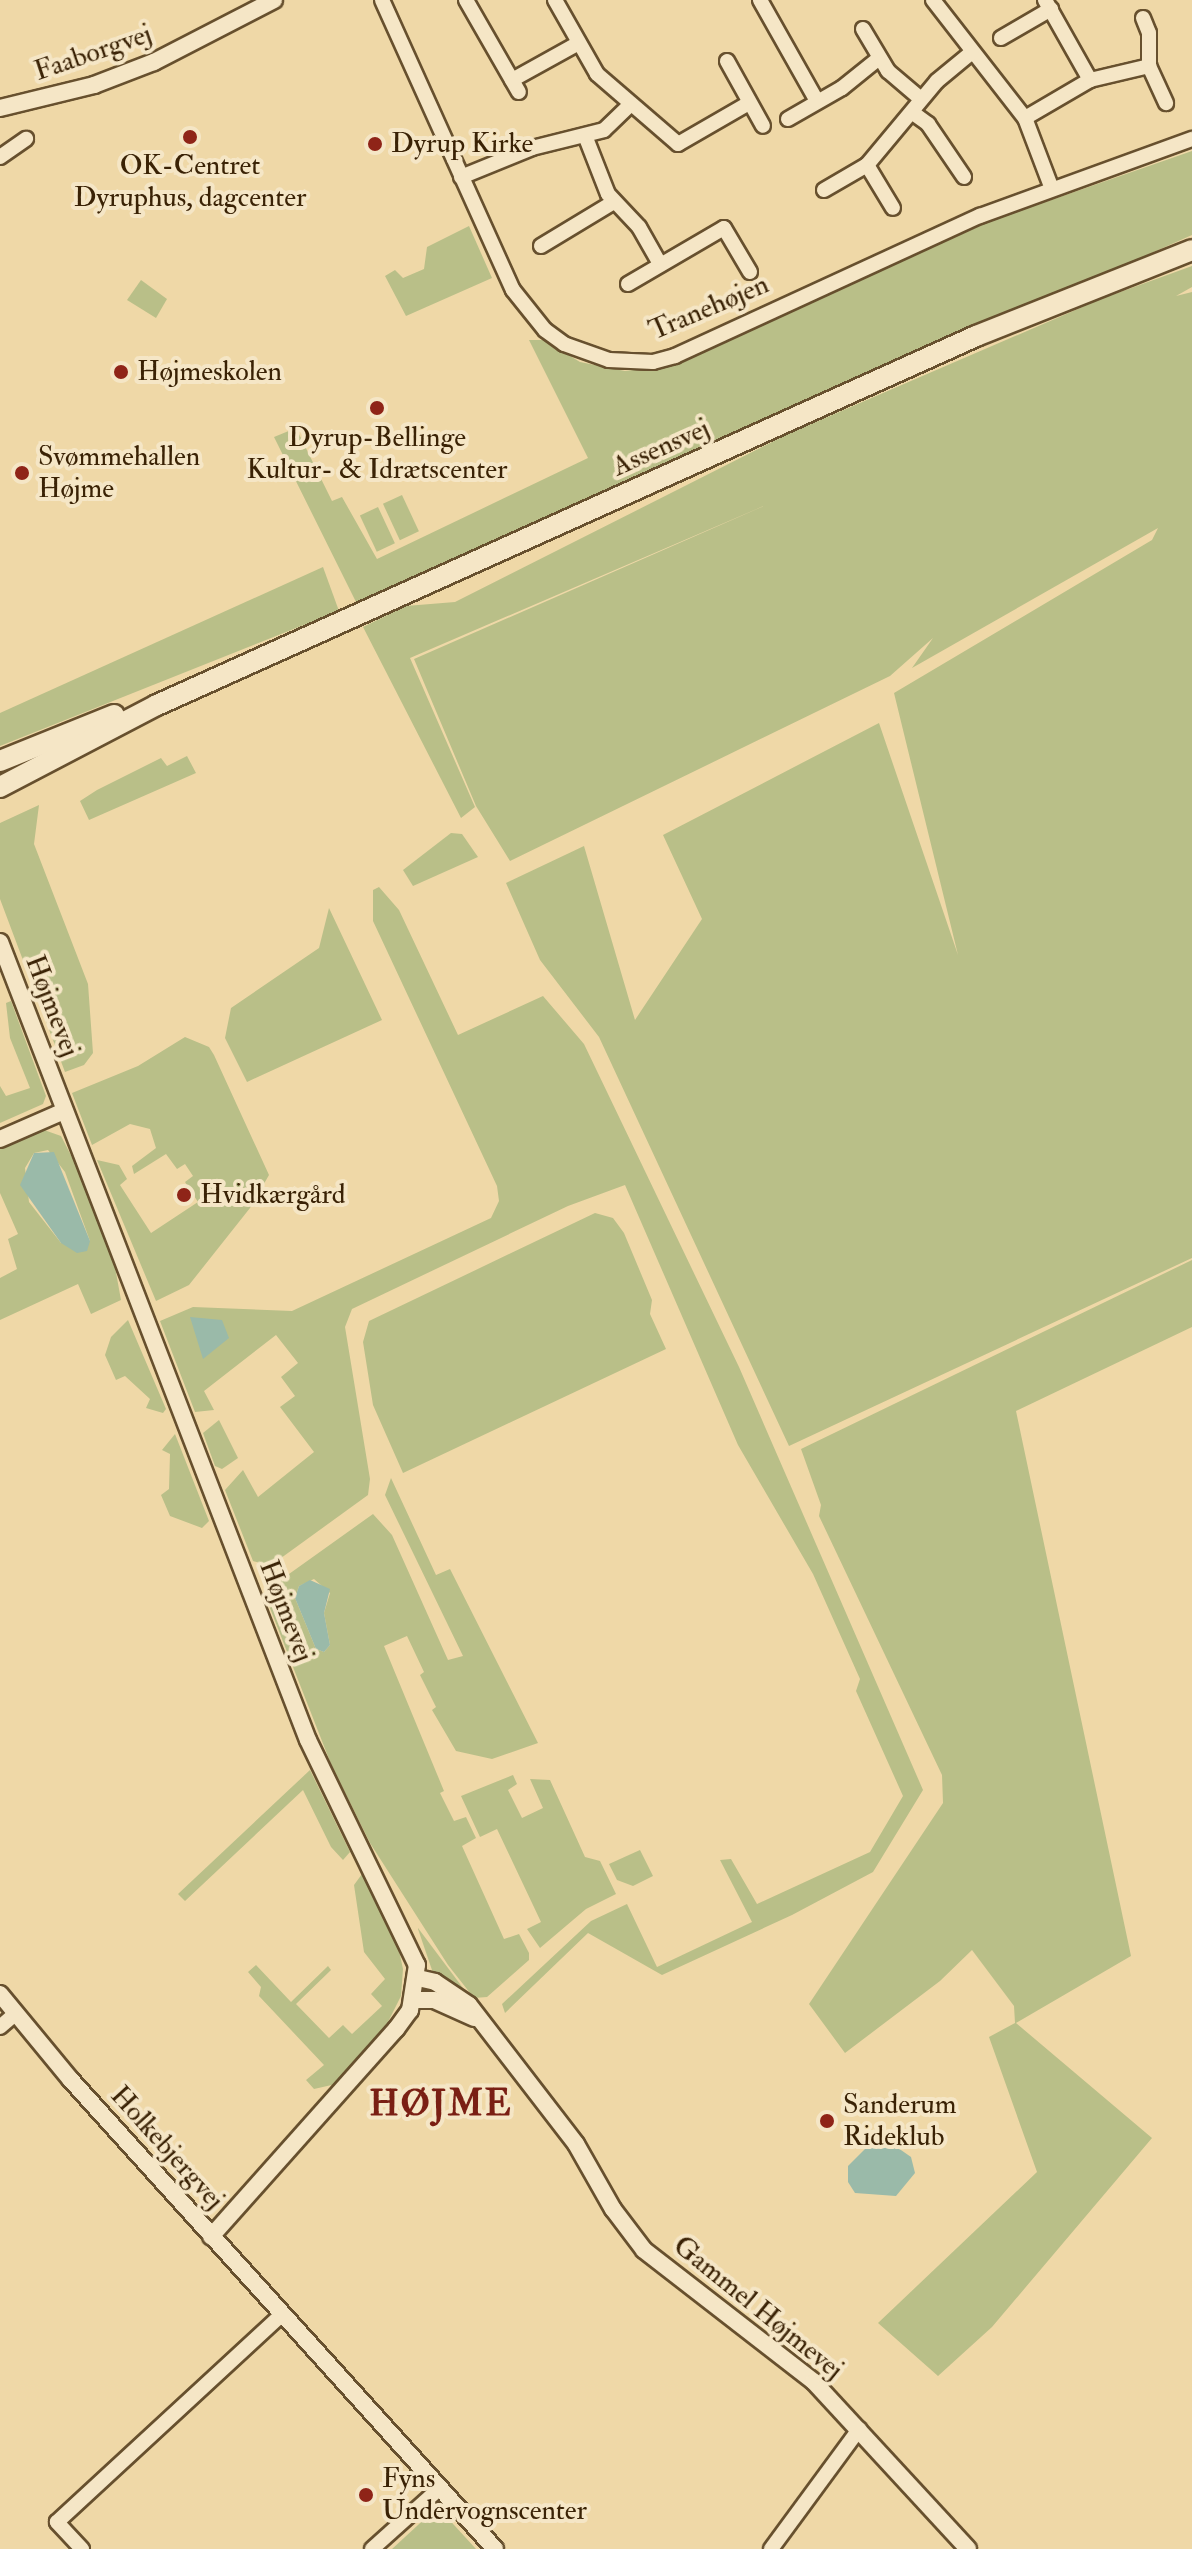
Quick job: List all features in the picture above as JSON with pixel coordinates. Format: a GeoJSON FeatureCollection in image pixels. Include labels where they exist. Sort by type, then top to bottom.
{"type":"FeatureCollection","features":[{"type":"Feature","properties":{"kind":"main road","name":"Assensvej"},"geometry":{"type":"LineString","coordinates":[[0,787],[149,707],[976,336],[1192,250]]}},
{"type":"Feature","properties":{"kind":"main road","name":"Assensvej"},"geometry":{"type":"LineString","coordinates":[[0,761],[149,707]]}},
{"type":"Feature","properties":{"kind":"main road"},"geometry":{"type":"LineString","coordinates":[[0,774],[149,707]]}},
{"type":"Feature","properties":{"kind":"street","name":"Faaborgvej"},"geometry":{"type":"LineString","coordinates":[[241,14],[258,0]]}},
{"type":"Feature","properties":{"kind":"street","name":"Faaborgvej"},"geometry":{"type":"LineString","coordinates":[[0,108],[94,85],[154,62],[241,14],[274,0]]}},
{"type":"Feature","properties":{"kind":"street","name":"Tranehøjen"},"geometry":{"type":"LineString","coordinates":[[375,0],[389,22]]}},
{"type":"Feature","properties":{"kind":"street","name":"Tranehøjen"},"geometry":{"type":"LineString","coordinates":[[382,0],[389,22],[526,310],[564,344],[631,362],[675,356],[908,246],[1052,189],[1192,139]]}},
{"type":"Feature","properties":{"kind":"street"},"geometry":{"type":"LineString","coordinates":[[466,0],[516,86],[577,44]]}},
{"type":"Feature","properties":{"kind":"street"},"geometry":{"type":"LineString","coordinates":[[760,0],[817,101]]}},
{"type":"Feature","properties":{"kind":"street"},"geometry":{"type":"LineString","coordinates":[[933,0],[1025,118],[1052,189]]}},
{"type":"Feature","properties":{"kind":"street"},"geometry":{"type":"LineString","coordinates":[[560,2],[577,44],[597,74],[630,105],[661,125],[678,144],[749,103]]}},
{"type":"Feature","properties":{"kind":"street"},"geometry":{"type":"LineString","coordinates":[[1001,38],[1048,4],[1090,80]]}},
{"type":"Feature","properties":{"kind":"street"},"geometry":{"type":"LineString","coordinates":[[1143,18],[1149,33],[1149,66],[1166,103]]}},
{"type":"Feature","properties":{"kind":"street"},"geometry":{"type":"LineString","coordinates":[[863,29],[878,59],[917,106],[964,177]]}},
{"type":"Feature","properties":{"kind":"street"},"geometry":{"type":"LineString","coordinates":[[824,190],[867,165],[917,106],[972,52]]}},
{"type":"Feature","properties":{"kind":"street"},"geometry":{"type":"LineString","coordinates":[[788,119],[878,59]]}},
{"type":"Feature","properties":{"kind":"street"},"geometry":{"type":"LineString","coordinates":[[727,61],[763,126]]}},
{"type":"Feature","properties":{"kind":"street"},"geometry":{"type":"LineString","coordinates":[[1025,118],[1090,80],[1149,66]]}},
{"type":"Feature","properties":{"kind":"street"},"geometry":{"type":"LineString","coordinates":[[461,177],[532,148],[586,138],[619,120],[630,105]]}},
{"type":"Feature","properties":{"kind":"street"},"geometry":{"type":"LineString","coordinates":[[586,138],[600,180],[614,202],[639,227],[660,264]]}},
{"type":"Feature","properties":{"kind":"street"},"geometry":{"type":"LineString","coordinates":[[0,157],[26,139]]}},
{"type":"Feature","properties":{"kind":"street"},"geometry":{"type":"LineString","coordinates":[[867,165],[893,208]]}},
{"type":"Feature","properties":{"kind":"street"},"geometry":{"type":"LineString","coordinates":[[541,246],[614,202]]}},
{"type":"Feature","properties":{"kind":"street","name":"Tranehøjen"},"geometry":{"type":"LineString","coordinates":[[628,284],[724,228],[750,272]]}},
{"type":"Feature","properties":{"kind":"street","name":"Højmevej"},"geometry":{"type":"LineString","coordinates":[[0,942],[308,1740],[361,1853],[408,1937],[418,1978],[412,2000],[396,2029],[211,2237]]}},
{"type":"Feature","properties":{"kind":"street"},"geometry":{"type":"LineString","coordinates":[[0,1139],[64,1111]]}},
{"type":"Feature","properties":{"kind":"street","name":"Gammel Højmevej"},"geometry":{"type":"LineString","coordinates":[[418,1978],[457,1995],[576,2144],[613,2209],[644,2250],[675,2278],[786,2357],[859,2429],[968,2549]]}},
{"type":"Feature","properties":{"kind":"street","name":"Holkebjergvej"},"geometry":{"type":"LineString","coordinates":[[0,1994],[211,2237],[495,2549]]}},
{"type":"Feature","properties":{"kind":"street","name":"Gammel Højmevej"},"geometry":{"type":"LineString","coordinates":[[412,2000],[434,2000],[474,2018]]}},
{"type":"Feature","properties":{"kind":"street"},"geometry":{"type":"LineString","coordinates":[[0,2027],[15,2014]]}},
{"type":"Feature","properties":{"kind":"street"},"geometry":{"type":"LineString","coordinates":[[82,2549],[57,2522],[281,2315]]}},
{"type":"Feature","properties":{"kind":"street"},"geometry":{"type":"LineString","coordinates":[[771,2549],[859,2429]]}},
{"type":"Feature","properties":{"kind":"street"},"geometry":{"type":"LineString","coordinates":[[372,2549],[440,2488]]}},
{"type":"Feature","properties":{"kind":"green space"},"geometry":{"type":"Polygon","coordinates":[[[1192,151],[1192,235],[358,606],[274,437],[296,428],[332,501],[342,497],[377,559],[588,458],[529,340],[544,340],[580,362],[625,371],[673,365],[988,222],[1192,151]]]}},
{"type":"Feature","properties":{"kind":"green space"},"geometry":{"type":"Polygon","coordinates":[[[469,226],[492,278],[406,316],[385,276],[395,270],[403,278],[424,269],[427,247],[469,226]]]}},
{"type":"Feature","properties":{"kind":"green space"},"geometry":{"type":"Polygon","coordinates":[[[1192,266],[1192,287],[1176,296],[1192,292],[1192,1258],[789,1446],[599,1037],[540,960],[506,883],[584,846],[635,1020],[702,919],[663,835],[879,723],[958,955],[894,693],[1152,540],[1158,528],[912,668],[933,638],[890,676],[510,861],[476,806],[414,659],[773,502],[410,658],[475,807],[461,818],[363,627],[406,606],[455,602],[788,434],[1101,299],[1192,266]]]}},
{"type":"Feature","properties":{"kind":"green space"},"geometry":{"type":"Polygon","coordinates":[[[141,280],[167,299],[156,318],[127,300],[141,280]]]}},
{"type":"Feature","properties":{"kind":"green space"},"geometry":{"type":"Polygon","coordinates":[[[402,495],[419,531],[400,540],[383,504],[402,495]]]}},
{"type":"Feature","properties":{"kind":"green space"},"geometry":{"type":"Polygon","coordinates":[[[378,507],[395,543],[377,552],[360,515],[378,507]]]}},
{"type":"Feature","properties":{"kind":"green space"},"geometry":{"type":"Polygon","coordinates":[[[323,567],[339,611],[0,746],[0,713],[323,567]]]}},
{"type":"Feature","properties":{"kind":"green space"},"geometry":{"type":"Polygon","coordinates":[[[187,756],[196,773],[89,820],[80,801],[161,758],[167,766],[187,756]]]}},
{"type":"Feature","properties":{"kind":"green space"},"geometry":{"type":"Polygon","coordinates":[[[39,805],[34,844],[88,984],[93,1053],[84,1065],[65,1072],[0,899],[0,823],[39,805]]]}},
{"type":"Feature","properties":{"kind":"green space"},"geometry":{"type":"Polygon","coordinates":[[[451,833],[462,834],[478,857],[413,886],[403,870],[451,833]]]}},
{"type":"Feature","properties":{"kind":"green space"},"geometry":{"type":"Polygon","coordinates":[[[379,887],[399,910],[458,1035],[543,996],[584,1044],[739,1367],[923,1790],[873,1872],[792,1915],[662,1975],[588,1933],[505,2013],[502,2004],[591,1921],[627,1904],[657,1967],[752,1922],[720,1860],[731,1859],[757,1904],[870,1852],[903,1796],[856,1691],[860,1679],[813,1574],[738,1445],[625,1185],[568,1206],[352,1309],[345,1327],[370,1479],[368,1495],[270,1566],[253,1561],[225,1490],[243,1470],[258,1497],[314,1452],[280,1407],[295,1396],[281,1377],[298,1363],[276,1335],[204,1391],[214,1410],[195,1412],[160,1321],[193,1307],[292,1311],[491,1218],[499,1201],[497,1186],[373,921],[373,890],[379,887]]]}},
{"type":"Feature","properties":{"kind":"green space"},"geometry":{"type":"Polygon","coordinates":[[[329,908],[382,1020],[247,1082],[225,1038],[231,1008],[319,948],[329,908]]]}},
{"type":"Feature","properties":{"kind":"green space"},"geometry":{"type":"Polygon","coordinates":[[[11,1001],[46,1096],[43,1104],[0,1123],[0,1086],[6,1096],[30,1088],[10,1038],[6,1003],[11,1001]]]}},
{"type":"Feature","properties":{"kind":"green space"},"geometry":{"type":"Polygon","coordinates":[[[185,1037],[209,1047],[214,1055],[269,1175],[250,1208],[189,1285],[156,1301],[97,1160],[119,1165],[127,1179],[120,1185],[151,1233],[198,1202],[185,1182],[193,1176],[185,1164],[177,1169],[166,1154],[134,1174],[132,1166],[156,1148],[150,1129],[130,1124],[92,1145],[72,1093],[138,1066],[185,1037]]]}},
{"type":"Feature","properties":{"kind":"green space"},"geometry":{"type":"Polygon","coordinates":[[[44,1130],[61,1136],[76,1165],[115,1267],[121,1300],[91,1314],[78,1284],[0,1320],[0,1278],[17,1269],[8,1239],[18,1234],[0,1193],[0,1148],[44,1130]],[[48,1150],[34,1153],[25,1168],[29,1202],[61,1243],[90,1241],[65,1172],[48,1150]]]}},
{"type":"Feature","properties":{"kind":"green space"},"geometry":{"type":"Polygon","coordinates":[[[595,1213],[613,1218],[624,1233],[652,1300],[650,1314],[666,1349],[403,1473],[373,1405],[363,1342],[369,1321],[595,1213]]]}},
{"type":"Feature","properties":{"kind":"green space"},"geometry":{"type":"Polygon","coordinates":[[[1192,1260],[1192,1327],[1016,1411],[1131,1956],[1016,2023],[1152,2138],[992,2327],[938,2376],[878,2323],[1037,2172],[989,2037],[1015,2023],[1014,2006],[972,1950],[940,1981],[845,2053],[809,2004],[943,1803],[942,1775],[819,1516],[821,1505],[801,1449],[1192,1260]]]}},
{"type":"Feature","properties":{"kind":"green space"},"geometry":{"type":"Polygon","coordinates":[[[128,1320],[166,1409],[163,1413],[146,1408],[150,1399],[125,1376],[116,1380],[105,1355],[111,1337],[128,1320]]]}},
{"type":"Feature","properties":{"kind":"green space"},"geometry":{"type":"Polygon","coordinates":[[[219,1420],[238,1458],[222,1469],[215,1466],[203,1433],[219,1420]]]}},
{"type":"Feature","properties":{"kind":"green space"},"geometry":{"type":"Polygon","coordinates":[[[175,1434],[209,1521],[202,1528],[170,1516],[161,1495],[169,1489],[170,1454],[162,1450],[175,1434]]]}},
{"type":"Feature","properties":{"kind":"green space"},"geometry":{"type":"Polygon","coordinates":[[[391,1478],[436,1575],[450,1569],[538,1743],[492,1759],[456,1751],[432,1710],[436,1707],[420,1675],[424,1672],[407,1636],[384,1646],[444,1791],[440,1793],[454,1821],[466,1817],[476,1838],[462,1846],[504,1939],[519,1934],[529,1953],[529,1960],[487,1997],[474,1998],[448,1965],[370,1843],[331,1764],[266,1598],[275,1584],[373,1514],[392,1535],[448,1660],[463,1656],[385,1495],[391,1478]],[[314,1579],[299,1586],[295,1598],[316,1649],[324,1652],[330,1645],[324,1613],[330,1593],[314,1579]]]}},
{"type":"Feature","properties":{"kind":"green space"},"geometry":{"type":"Polygon","coordinates":[[[310,1770],[350,1852],[343,1860],[331,1847],[303,1790],[185,1901],[178,1894],[310,1770]]]}},
{"type":"Feature","properties":{"kind":"green space"},"geometry":{"type":"Polygon","coordinates":[[[513,1775],[517,1784],[508,1790],[522,1818],[543,1808],[530,1779],[550,1780],[585,1857],[600,1861],[616,1894],[586,1909],[540,1948],[527,1929],[541,1922],[497,1829],[480,1837],[461,1796],[513,1775]]]}},
{"type":"Feature","properties":{"kind":"green space"},"geometry":{"type":"Polygon","coordinates":[[[640,1850],[653,1876],[633,1886],[617,1880],[609,1864],[640,1850]]]}},
{"type":"Feature","properties":{"kind":"green space"},"geometry":{"type":"Polygon","coordinates":[[[362,1874],[397,1941],[403,1969],[401,1996],[383,2032],[336,2084],[314,2089],[306,2080],[324,2065],[259,1996],[261,1987],[248,1972],[256,1965],[291,2002],[328,1966],[331,1970],[296,2004],[329,2038],[343,2025],[352,2034],[382,2006],[371,1994],[385,1979],[364,1952],[354,1885],[362,1874]]]}},
{"type":"Feature","properties":{"kind":"green space"},"geometry":{"type":"Polygon","coordinates":[[[418,1928],[469,1996],[433,1973],[418,1928]]]}},
{"type":"Feature","properties":{"kind":"green space"},"geometry":{"type":"Polygon","coordinates":[[[431,2513],[444,2514],[476,2549],[392,2549],[431,2513]]]}},
{"type":"Feature","properties":{"kind":"shaded area"},"geometry":{"type":"Polygon","coordinates":[[[54,1152],[90,1241],[87,1251],[77,1253],[61,1243],[20,1185],[34,1153],[54,1152]]]}},
{"type":"Feature","properties":{"kind":"shaded area"},"geometry":{"type":"Polygon","coordinates":[[[190,1317],[222,1320],[229,1338],[203,1359],[190,1317]]]}},
{"type":"Feature","properties":{"kind":"shaded area"},"geometry":{"type":"Polygon","coordinates":[[[310,1580],[330,1589],[324,1613],[330,1645],[324,1652],[316,1649],[295,1598],[299,1586],[310,1580]]]}},
{"type":"Feature","properties":{"kind":"shaded area"},"geometry":{"type":"Polygon","coordinates":[[[873,2141],[888,2141],[911,2157],[915,2173],[896,2196],[855,2193],[848,2182],[848,2166],[873,2141]]]}},
{"type":"Feature","properties":{"kind":"place","name":"OK-Centret Dyruphus, dagcenter"},"geometry":{"type":"Point","coordinates":[190,137]}},
{"type":"Feature","properties":{"kind":"place","name":"Dyrup Kirke"},"geometry":{"type":"Point","coordinates":[375,144]}},
{"type":"Feature","properties":{"kind":"place","name":"Højmeskolen"},"geometry":{"type":"Point","coordinates":[121,372]}},
{"type":"Feature","properties":{"kind":"place","name":"Dyrup-Bellinge Kultur- & Idrætscenter"},"geometry":{"type":"Point","coordinates":[377,408]}},
{"type":"Feature","properties":{"kind":"place","name":"Svømmehallen Højme"},"geometry":{"type":"Point","coordinates":[22,473]}},
{"type":"Feature","properties":{"kind":"place","name":"Hvidkærgård"},"geometry":{"type":"Point","coordinates":[184,1195]}},
{"type":"Feature","properties":{"kind":"place","name":"Sanderum Rideklub"},"geometry":{"type":"Point","coordinates":[827,2121]}},
{"type":"Feature","properties":{"kind":"place","name":"Fyns Undervognscenter"},"geometry":{"type":"Point","coordinates":[366,2495]}},
{"type":"Feature","properties":{"kind":"district","name":"HØJME"},"geometry":{"type":"Point","coordinates":[441,2104]}}]}
